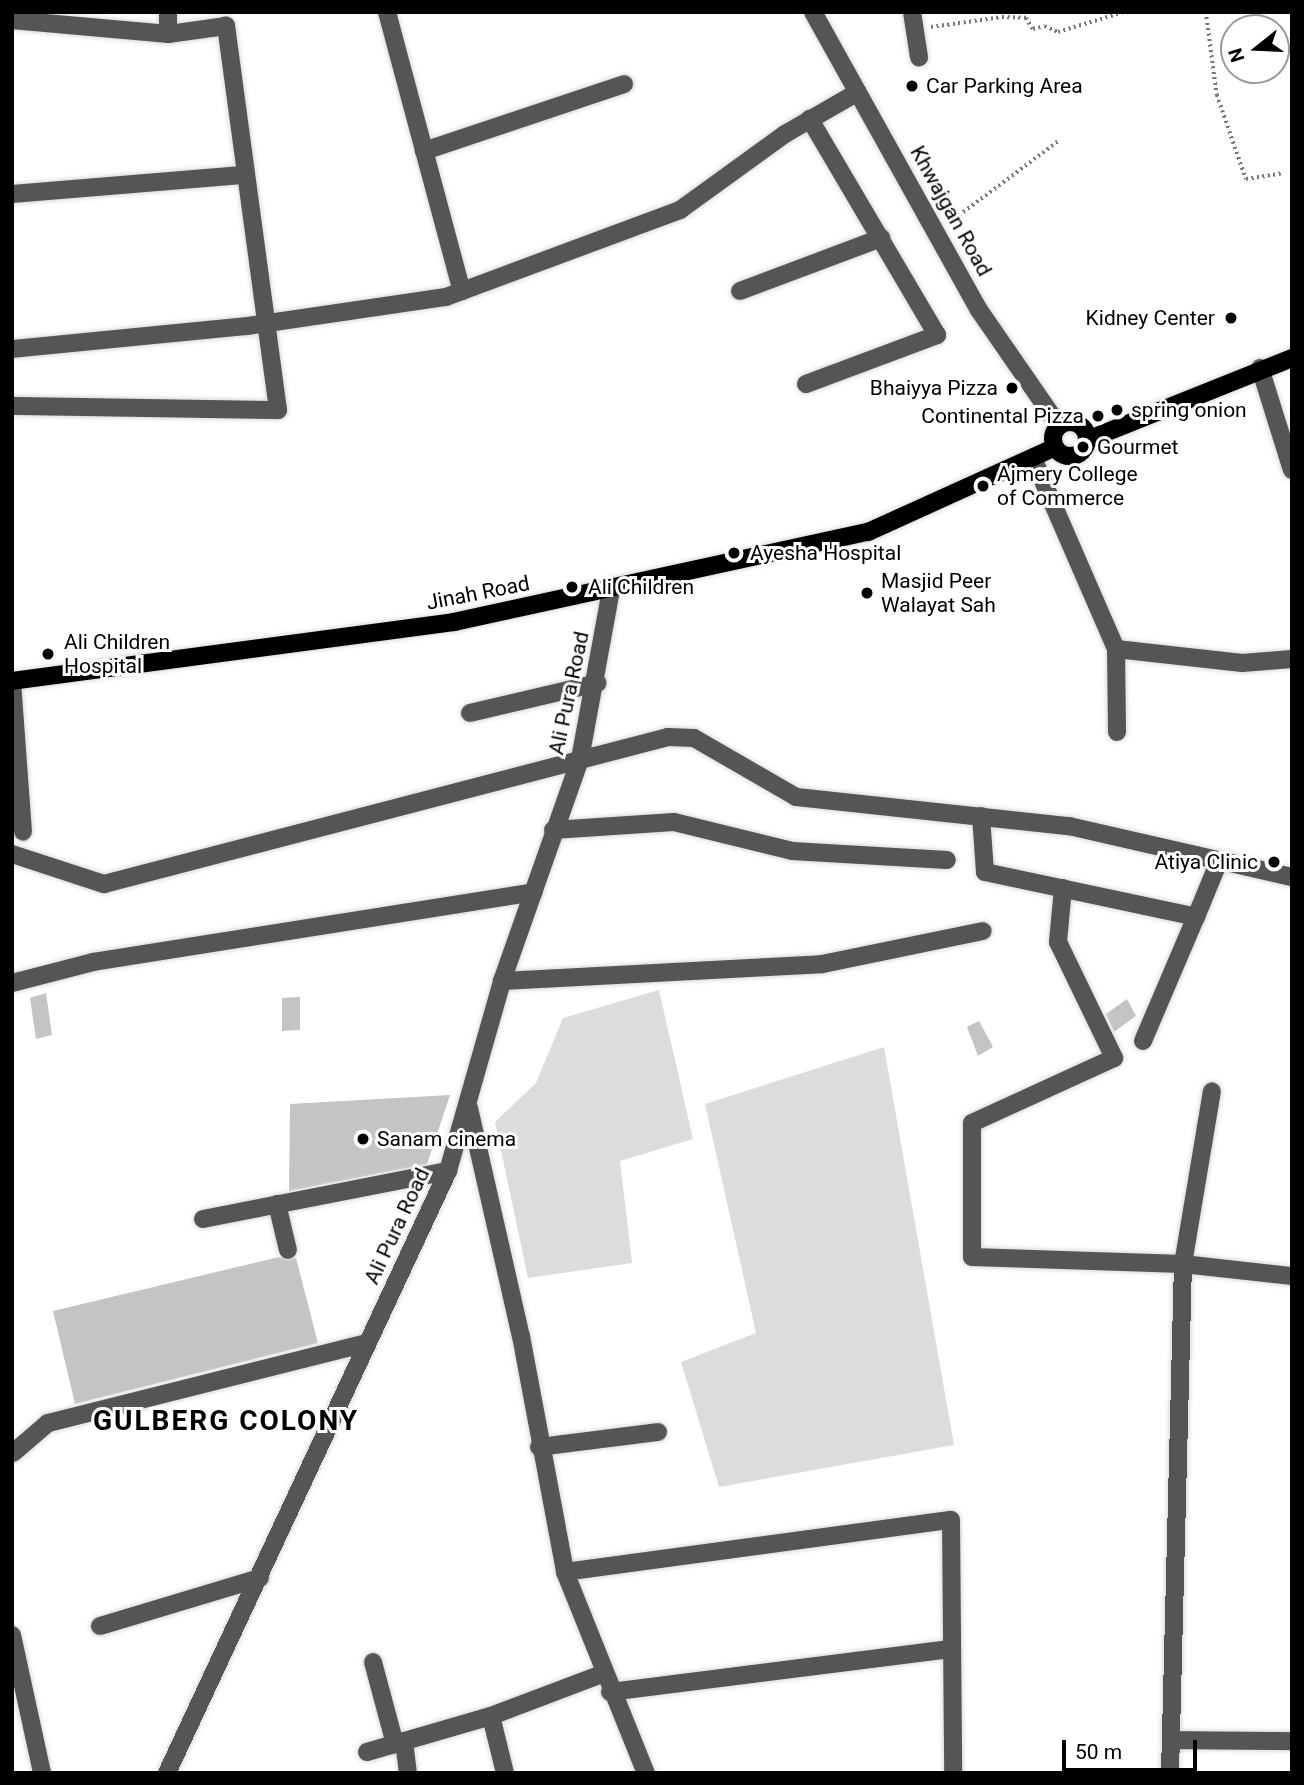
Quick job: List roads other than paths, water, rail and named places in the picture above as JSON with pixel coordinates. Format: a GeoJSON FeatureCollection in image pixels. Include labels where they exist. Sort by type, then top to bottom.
{"type":"FeatureCollection","features":[{"type":"Feature","properties":{"kind":"main road"},"geometry":{"type":"LineString","coordinates":[[1087,440],[1077,424],[1059,426],[1055,447],[1072,456],[1087,440],[1260,368],[1292,358]]}},
{"type":"Feature","properties":{"kind":"main road","name":"Jinah Road"},"geometry":{"type":"LineString","coordinates":[[13,682],[440,624],[611,590],[868,532],[1055,447]]}},
{"type":"Feature","properties":{"kind":"street"},"geometry":{"type":"LineString","coordinates":[[167,12],[168,34]]}},
{"type":"Feature","properties":{"kind":"street"},"geometry":{"type":"LineString","coordinates":[[387,12],[462,291]]}},
{"type":"Feature","properties":{"kind":"street","name":"Khwajgan Road"},"geometry":{"type":"LineString","coordinates":[[813,12],[979,310],[1059,426]]}},
{"type":"Feature","properties":{"kind":"street"},"geometry":{"type":"LineString","coordinates":[[12,20],[168,34],[226,26],[278,410],[12,406]]}},
{"type":"Feature","properties":{"kind":"street"},"geometry":{"type":"LineString","coordinates":[[913,20],[919,57]]}},
{"type":"Feature","properties":{"kind":"street"},"geometry":{"type":"LineString","coordinates":[[424,151],[624,84]]}},
{"type":"Feature","properties":{"kind":"street"},"geometry":{"type":"LineString","coordinates":[[12,349],[418,304],[462,291],[680,210],[810,119],[858,92]]}},
{"type":"Feature","properties":{"kind":"street"},"geometry":{"type":"LineString","coordinates":[[806,384],[937,335],[810,119]]}},
{"type":"Feature","properties":{"kind":"street"},"geometry":{"type":"LineString","coordinates":[[12,194],[245,174]]}},
{"type":"Feature","properties":{"kind":"street"},"geometry":{"type":"LineString","coordinates":[[740,291],[881,238]]}},
{"type":"Feature","properties":{"kind":"street"},"geometry":{"type":"LineString","coordinates":[[1260,368],[1292,470]]}},
{"type":"Feature","properties":{"kind":"street"},"geometry":{"type":"LineString","coordinates":[[1033,458],[1116,649],[1117,732]]}},
{"type":"Feature","properties":{"kind":"street","name":"Ali Pura Road"},"geometry":{"type":"LineString","coordinates":[[167,1773],[448,1171],[469,1108],[502,981],[553,830],[580,760],[598,683],[611,590]]}},
{"type":"Feature","properties":{"kind":"street"},"geometry":{"type":"LineString","coordinates":[[1116,649],[1242,663],[1292,659]]}},
{"type":"Feature","properties":{"kind":"street"},"geometry":{"type":"LineString","coordinates":[[13,682],[23,832]]}},
{"type":"Feature","properties":{"kind":"street"},"geometry":{"type":"LineString","coordinates":[[470,713],[598,683]]}},
{"type":"Feature","properties":{"kind":"street"},"geometry":{"type":"LineString","coordinates":[[12,854],[104,884],[668,737],[694,737],[796,797],[1069,825],[1292,877]]}},
{"type":"Feature","properties":{"kind":"street"},"geometry":{"type":"LineString","coordinates":[[981,816],[985,872],[1196,917]]}},
{"type":"Feature","properties":{"kind":"street"},"geometry":{"type":"LineString","coordinates":[[553,830],[674,822],[792,851],[947,860]]}},
{"type":"Feature","properties":{"kind":"street"},"geometry":{"type":"LineString","coordinates":[[1143,1041],[1219,860]]}},
{"type":"Feature","properties":{"kind":"street"},"geometry":{"type":"LineString","coordinates":[[1063,888],[1058,942],[1114,1058],[972,1123],[972,1257],[1183,1264],[1292,1276]]}},
{"type":"Feature","properties":{"kind":"street"},"geometry":{"type":"LineString","coordinates":[[12,983],[93,962],[533,892]]}},
{"type":"Feature","properties":{"kind":"street"},"geometry":{"type":"LineString","coordinates":[[502,981],[822,964],[983,931]]}},
{"type":"Feature","properties":{"kind":"street"},"geometry":{"type":"LineString","coordinates":[[1170,1773],[1183,1264],[1212,1091]]}},
{"type":"Feature","properties":{"kind":"street"},"geometry":{"type":"LineString","coordinates":[[469,1108],[565,1572],[610,1692],[646,1773]]}},
{"type":"Feature","properties":{"kind":"street"},"geometry":{"type":"LineString","coordinates":[[203,1219],[448,1171]]}},
{"type":"Feature","properties":{"kind":"street"},"geometry":{"type":"LineString","coordinates":[[277,1204],[288,1250]]}},
{"type":"Feature","properties":{"kind":"street"},"geometry":{"type":"LineString","coordinates":[[13,1452],[48,1423],[366,1343]]}},
{"type":"Feature","properties":{"kind":"street"},"geometry":{"type":"LineString","coordinates":[[539,1447],[658,1432]]}},
{"type":"Feature","properties":{"kind":"street"},"geometry":{"type":"LineString","coordinates":[[565,1572],[951,1520],[949,1649],[953,1773]]}},
{"type":"Feature","properties":{"kind":"street"},"geometry":{"type":"LineString","coordinates":[[100,1626],[260,1578]]}},
{"type":"Feature","properties":{"kind":"street"},"geometry":{"type":"LineString","coordinates":[[12,1635],[42,1773]]}},
{"type":"Feature","properties":{"kind":"street"},"geometry":{"type":"LineString","coordinates":[[610,1692],[949,1649]]}},
{"type":"Feature","properties":{"kind":"street"},"geometry":{"type":"LineString","coordinates":[[373,1662],[408,1773]]}},
{"type":"Feature","properties":{"kind":"street"},"geometry":{"type":"LineString","coordinates":[[367,1752],[491,1716],[603,1674]]}},
{"type":"Feature","properties":{"kind":"street"},"geometry":{"type":"LineString","coordinates":[[491,1716],[505,1773]]}},
{"type":"Feature","properties":{"kind":"street"},"geometry":{"type":"LineString","coordinates":[[1171,1740],[1292,1741]]}},
{"type":"Feature","properties":{"kind":"place","name":"Car Parking Area"},"geometry":{"type":"Point","coordinates":[912,86]}},
{"type":"Feature","properties":{"kind":"place","name":"Kidney Center"},"geometry":{"type":"Point","coordinates":[1231,318]}},
{"type":"Feature","properties":{"kind":"place","name":"Bhaiyya Pizza"},"geometry":{"type":"Point","coordinates":[1012,388]}},
{"type":"Feature","properties":{"kind":"place","name":"spring onion"},"geometry":{"type":"Point","coordinates":[1117,410]}},
{"type":"Feature","properties":{"kind":"place","name":"Continental Pizza"},"geometry":{"type":"Point","coordinates":[1098,416]}},
{"type":"Feature","properties":{"kind":"place","name":"Gourmet"},"geometry":{"type":"Point","coordinates":[1083,447]}},
{"type":"Feature","properties":{"kind":"place","name":"Ajmery College of Commerce"},"geometry":{"type":"Point","coordinates":[983,486]}},
{"type":"Feature","properties":{"kind":"place","name":"Ayesha Hospital"},"geometry":{"type":"Point","coordinates":[734,553]}},
{"type":"Feature","properties":{"kind":"place","name":"Ali Children"},"geometry":{"type":"Point","coordinates":[572,587]}},
{"type":"Feature","properties":{"kind":"place","name":"Masjid Peer Walayat Sah"},"geometry":{"type":"Point","coordinates":[867,593]}},
{"type":"Feature","properties":{"kind":"place","name":"Ali Children Hospital"},"geometry":{"type":"Point","coordinates":[48,654]}},
{"type":"Feature","properties":{"kind":"place","name":"Atiya Clinic"},"geometry":{"type":"Point","coordinates":[1274,862]}},
{"type":"Feature","properties":{"kind":"place","name":"Sanam cinema"},"geometry":{"type":"Point","coordinates":[363,1139]}},
{"type":"Feature","properties":{"kind":"district","name":"GULBERG COLONY"},"geometry":{"type":"Point","coordinates":[226,1421]}}]}
